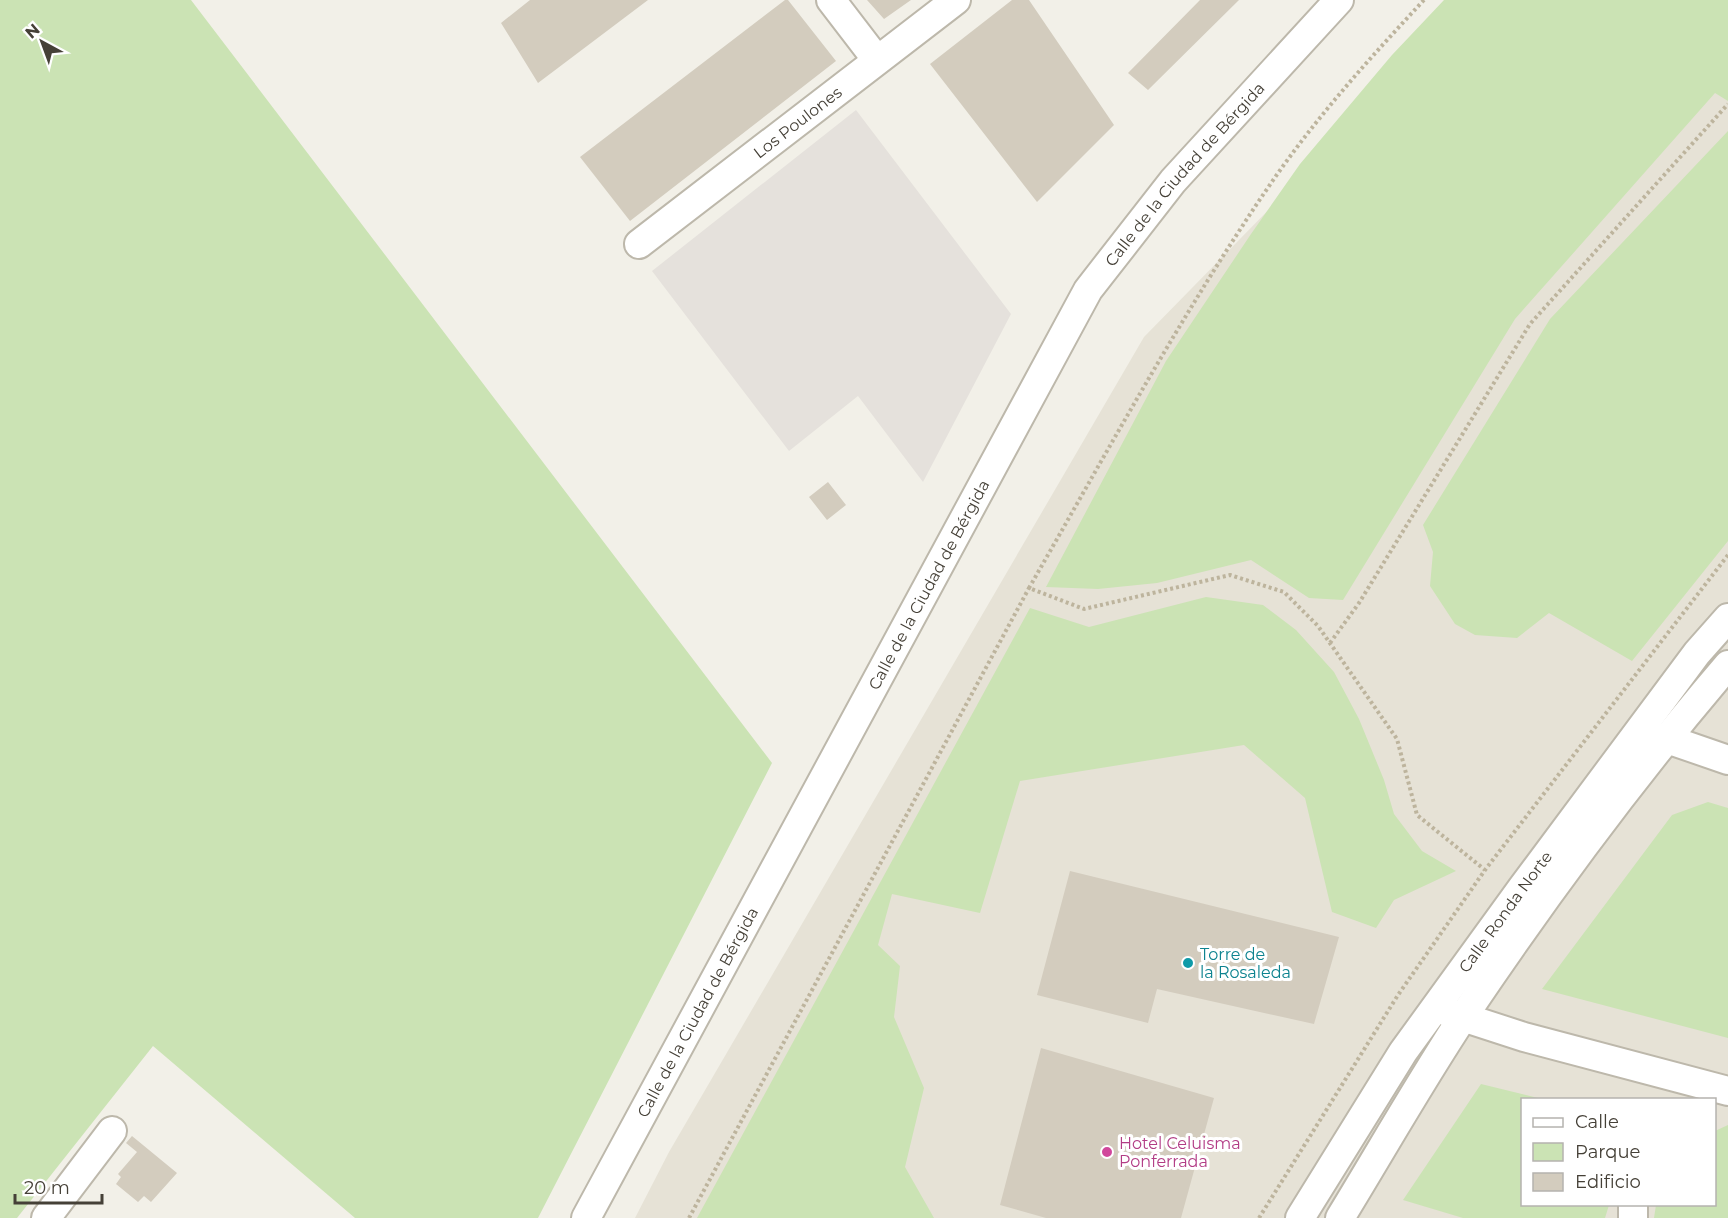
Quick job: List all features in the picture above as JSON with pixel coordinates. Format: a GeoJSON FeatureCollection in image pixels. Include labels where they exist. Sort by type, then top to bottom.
{"type":"FeatureCollection","features":[{"type":"Feature","properties":{"kind":"street"},"geometry":{"type":"LineString","coordinates":[[831,0],[877,60]]}},
{"type":"Feature","properties":{"kind":"street","name":"Los Poulones"},"geometry":{"type":"LineString","coordinates":[[639,243],[956,0]]}},
{"type":"Feature","properties":{"kind":"street","name":"Calle de la Ciudad de Bérgida"},"geometry":{"type":"LineString","coordinates":[[586,1218],[1088,290],[1173,181],[1339,0]]}},
{"type":"Feature","properties":{"kind":"street","name":"Calle Ronda Norte"},"geometry":{"type":"LineString","coordinates":[[1300,1218],[1403,1052],[1662,700],[1728,618]]}},
{"type":"Feature","properties":{"kind":"street","name":"Calle Ronda Norte"},"geometry":{"type":"LineString","coordinates":[[1340,1218],[1462,1018],[1554,888],[1667,739],[1728,665]]}},
{"type":"Feature","properties":{"kind":"street"},"geometry":{"type":"LineString","coordinates":[[1667,739],[1728,760]]}},
{"type":"Feature","properties":{"kind":"street"},"geometry":{"type":"LineString","coordinates":[[1436,1007],[1462,1018],[1728,1091]]}},
{"type":"Feature","properties":{"kind":"street"},"geometry":{"type":"LineString","coordinates":[[45,1218],[111,1131]]}},
{"type":"Feature","properties":{"kind":"path"},"geometry":{"type":"LineString","coordinates":[[688,1218],[1029,588],[1177,330],[1268,188],[1355,74],[1424,0]]}},
{"type":"Feature","properties":{"kind":"path"},"geometry":{"type":"LineString","coordinates":[[1330,643],[1359,603],[1530,324],[1728,104]]}},
{"type":"Feature","properties":{"kind":"path"},"geometry":{"type":"LineString","coordinates":[[1259,1218],[1398,994],[1485,870],[1728,555]]}},
{"type":"Feature","properties":{"kind":"path"},"geometry":{"type":"LineString","coordinates":[[1029,588],[1084,609],[1230,575],[1284,592],[1318,626],[1397,739],[1417,815],[1485,870]]}},
{"type":"Feature","properties":{"kind":"shaded area"},"geometry":{"type":"Polygon","coordinates":[[[1474,0],[1728,0],[1728,1218],[635,1218],[669,1152],[1144,337],[1474,0]]]}},
{"type":"Feature","properties":{"kind":"shaded area"},"geometry":{"type":"Polygon","coordinates":[[[856,110],[1011,314],[923,482],[858,396],[789,451],[652,271],[856,110]]]}},
{"type":"Feature","properties":{"kind":"green space"},"geometry":{"type":"Polygon","coordinates":[[[0,0],[191,0],[772,763],[538,1218],[355,1218],[153,1046],[17,1218],[0,1218],[0,0]]]}},
{"type":"Feature","properties":{"kind":"green space"},"geometry":{"type":"Polygon","coordinates":[[[1444,0],[1728,0],[1728,101],[1715,93],[1515,319],[1343,600],[1309,598],[1251,560],[1157,583],[1098,589],[1046,587],[1166,361],[1251,234],[1300,164],[1392,55],[1444,0]]]}},
{"type":"Feature","properties":{"kind":"green space"},"geometry":{"type":"Polygon","coordinates":[[[1728,131],[1728,541],[1632,661],[1549,613],[1517,638],[1475,635],[1455,624],[1430,586],[1433,552],[1423,525],[1550,319],[1728,131]]]}},
{"type":"Feature","properties":{"kind":"green space"},"geometry":{"type":"Polygon","coordinates":[[[1206,597],[1263,605],[1296,630],[1334,672],[1359,719],[1384,780],[1394,814],[1422,851],[1456,871],[1394,900],[1376,928],[1332,912],[1305,798],[1244,745],[1020,781],[980,913],[892,894],[878,945],[900,966],[894,1017],[924,1088],[905,1167],[934,1218],[697,1218],[1030,608],[1089,627],[1206,597]]]}},
{"type":"Feature","properties":{"kind":"green space"},"geometry":{"type":"Polygon","coordinates":[[[1708,802],[1728,808],[1728,1038],[1542,989],[1672,815],[1708,802]]]}},
{"type":"Feature","properties":{"kind":"green space"},"geometry":{"type":"Polygon","coordinates":[[[1481,1084],[1538,1098],[1521,1098],[1521,1206],[1609,1206],[1605,1218],[1463,1218],[1403,1200],[1481,1084]]]}},
{"type":"Feature","properties":{"kind":"green space"},"geometry":{"type":"Polygon","coordinates":[[[1728,1125],[1728,1218],[1654,1218],[1656,1206],[1716,1206],[1716,1131],[1728,1125]]]}},
{"type":"Feature","properties":{"kind":"building"},"geometry":{"type":"Polygon","coordinates":[[[530,0],[648,0],[538,83],[501,23],[530,0]]]}},
{"type":"Feature","properties":{"kind":"building"},"geometry":{"type":"Polygon","coordinates":[[[785,0],[788,0],[836,61],[630,221],[580,157],[785,0]]]}},
{"type":"Feature","properties":{"kind":"building"},"geometry":{"type":"Polygon","coordinates":[[[867,0],[911,0],[884,19],[867,0]]]}},
{"type":"Feature","properties":{"kind":"building"},"geometry":{"type":"Polygon","coordinates":[[[1012,0],[1029,0],[1114,125],[1037,202],[930,64],[1012,0]]]}},
{"type":"Feature","properties":{"kind":"building"},"geometry":{"type":"Polygon","coordinates":[[[1200,0],[1239,0],[1148,90],[1128,73],[1200,0]]]}},
{"type":"Feature","properties":{"kind":"building"},"geometry":{"type":"Polygon","coordinates":[[[828,482],[846,505],[827,520],[809,497],[828,482]]]}},
{"type":"Feature","properties":{"kind":"building","name":"Torre de la Rosaleda"},"geometry":{"type":"Polygon","coordinates":[[[1070,871],[1339,937],[1314,1024],[1157,989],[1148,1023],[1037,995],[1070,871]]]}},
{"type":"Feature","properties":{"kind":"building","name":"Hotel Celuisma Ponferrada"},"geometry":{"type":"Polygon","coordinates":[[[1041,1048],[1214,1098],[1181,1218],[1046,1218],[1000,1205],[1041,1048]]]}},
{"type":"Feature","properties":{"kind":"building"},"geometry":{"type":"Polygon","coordinates":[[[132,1136],[177,1173],[151,1202],[144,1196],[138,1202],[116,1184],[121,1177],[118,1174],[137,1152],[126,1143],[132,1136]]]}},
{"type":"Feature","properties":{"kind":"place","name":"Torre de la Rosaleda"},"geometry":{"type":"Point","coordinates":[1188,963]}},
{"type":"Feature","properties":{"kind":"place","name":"Hotel Celuisma Ponferrada"},"geometry":{"type":"Point","coordinates":[1107,1152]}}]}
